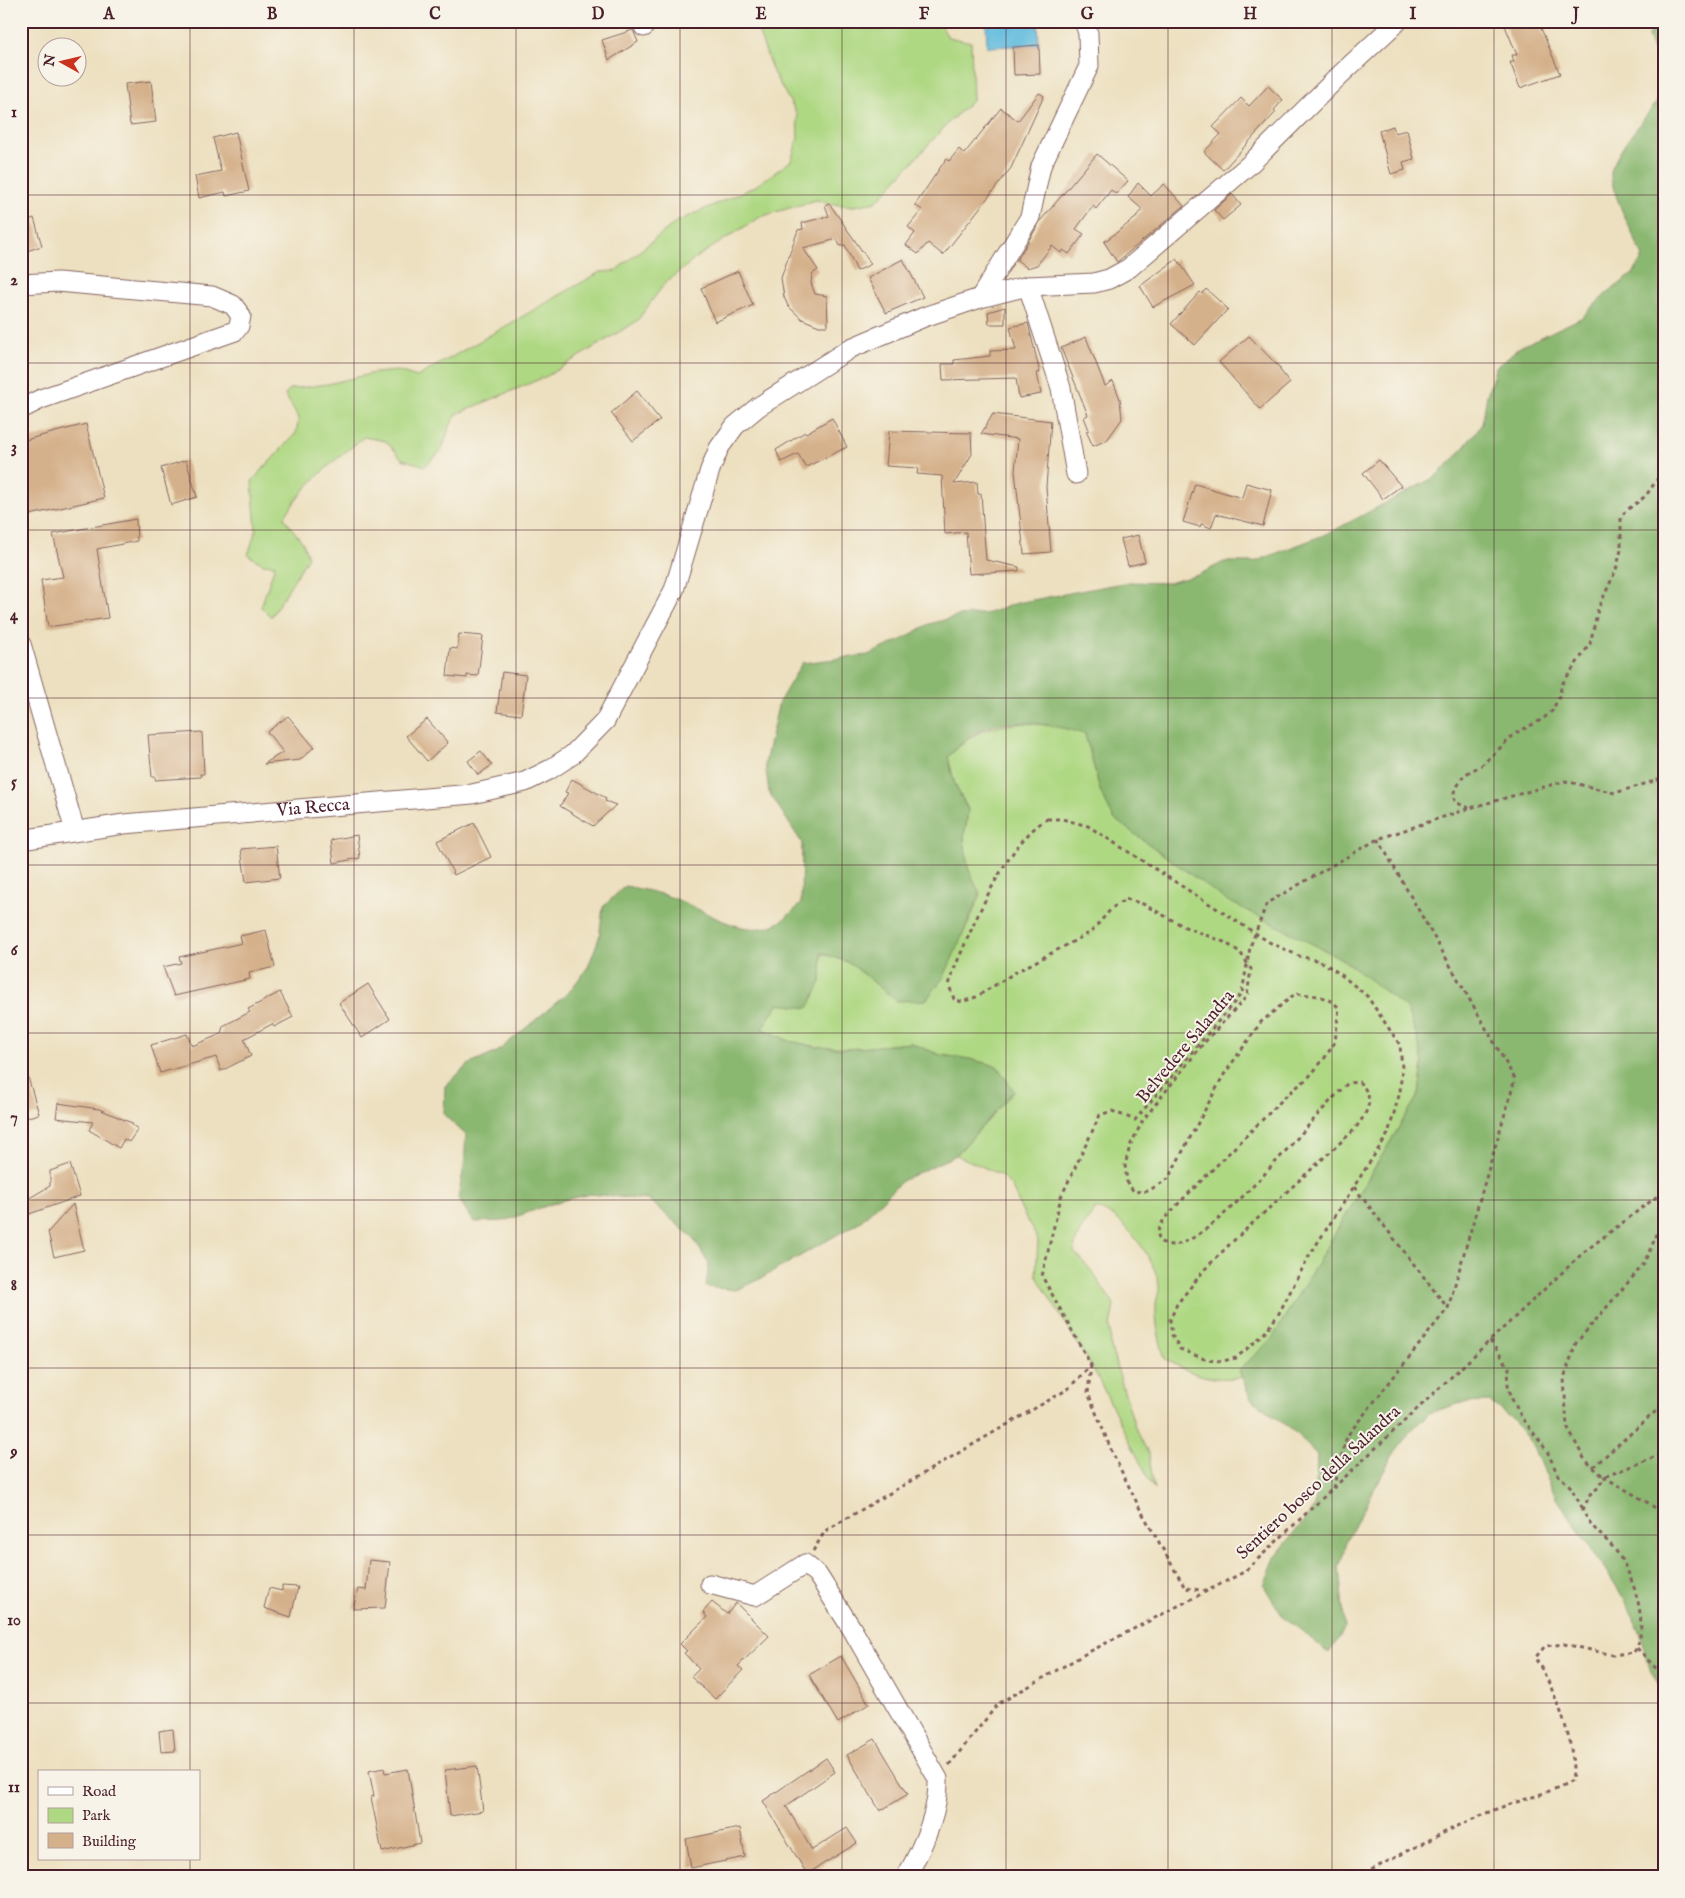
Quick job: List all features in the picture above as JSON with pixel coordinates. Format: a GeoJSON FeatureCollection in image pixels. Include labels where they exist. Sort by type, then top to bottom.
{"type":"FeatureCollection","features":[{"type":"Feature","properties":{"kind":"street"},"geometry":{"type":"LineString","coordinates":[[980,298],[1030,217],[1041,166],[1089,66],[1088,33],[1084,21]]}},
{"type":"Feature","properties":{"kind":"street","name":"Via Recca"},"geometry":{"type":"LineString","coordinates":[[21,840],[75,831],[481,793],[525,782],[549,770],[590,739],[605,721],[618,699],[674,590],[710,470],[719,448],[735,426],[758,407],[851,348],[924,317],[980,298],[1028,286],[1094,283],[1109,279],[1129,268],[1249,165],[1341,74],[1398,21]]}},
{"type":"Feature","properties":{"kind":"street"},"geometry":{"type":"LineString","coordinates":[[21,284],[58,282],[212,296],[233,305],[241,316],[241,321],[235,331],[41,399],[21,409]]}},
{"type":"Feature","properties":{"kind":"street"},"geometry":{"type":"LineString","coordinates":[[1028,286],[1061,388],[1076,474]]}},
{"type":"Feature","properties":{"kind":"street"},"geometry":{"type":"LineString","coordinates":[[21,644],[75,831]]}},
{"type":"Feature","properties":{"kind":"street"},"geometry":{"type":"LineString","coordinates":[[710,1584],[755,1596],[805,1564],[817,1574],[852,1629],[938,1779],[938,1793],[934,1811],[906,1877]]}},
{"type":"Feature","properties":{"kind":"path"},"geometry":{"type":"LineString","coordinates":[[1470,808],[1455,802],[1454,792],[1464,775],[1482,765],[1516,733],[1543,720],[1552,711],[1559,698],[1562,684],[1590,644],[1598,609],[1616,570],[1620,550],[1621,517],[1633,503],[1641,500],[1649,491],[1653,482],[1664,472]]}},
{"type":"Feature","properties":{"kind":"path"},"geometry":{"type":"LineString","coordinates":[[1208,1591],[1185,1588],[1140,1510],[1112,1452],[1088,1394],[1091,1365],[1042,1276],[1061,1197],[1100,1115],[1112,1110],[1135,1120],[1242,993],[1255,934],[1267,903],[1378,839],[1470,808],[1566,781],[1615,793],[1664,778]]}},
{"type":"Feature","properties":{"kind":"path","name":"Belvedere Salandra"},"geometry":{"type":"LineString","coordinates":[[1047,819],[1062,819],[1088,826],[1255,934],[1282,949],[1320,961],[1339,973],[1367,996],[1400,1045],[1402,1068],[1400,1092],[1388,1134],[1309,1256],[1278,1315],[1263,1334],[1236,1358],[1223,1361],[1207,1360],[1180,1349],[1172,1335],[1170,1320],[1177,1304],[1205,1269],[1230,1244],[1301,1176],[1324,1160],[1348,1136],[1363,1118],[1369,1102],[1368,1090],[1358,1082],[1348,1084],[1300,1137],[1208,1228],[1186,1241],[1172,1245],[1161,1242],[1157,1233],[1164,1219],[1236,1146],[1308,1078],[1335,1042],[1339,1008],[1331,999],[1295,994],[1261,1022],[1223,1076],[1168,1179],[1148,1191],[1134,1192],[1127,1182],[1124,1165],[1130,1146],[1143,1120],[1203,1044],[1247,996],[1251,978],[1248,962],[1240,952],[1224,942],[1184,926],[1143,904],[1126,899],[1112,908],[1091,932],[1016,972],[976,996],[962,1002],[954,999],[949,985],[969,937],[1011,854],[1034,827],[1047,819]]}},
{"type":"Feature","properties":{"kind":"path"},"geometry":{"type":"LineString","coordinates":[[1333,1489],[1347,1436],[1448,1308],[1515,1078],[1378,839]]}},
{"type":"Feature","properties":{"kind":"path"},"geometry":{"type":"LineString","coordinates":[[1354,1187],[1448,1308]]}},
{"type":"Feature","properties":{"kind":"path","name":"Sentiero bosco della Salandra"},"geometry":{"type":"LineString","coordinates":[[938,1779],[998,1704],[1085,1654],[1244,1572],[1584,1252],[1664,1191]]}},
{"type":"Feature","properties":{"kind":"path"},"geometry":{"type":"LineString","coordinates":[[1664,1219],[1643,1265],[1576,1343],[1564,1378],[1567,1427],[1585,1460],[1604,1477],[1650,1504],[1664,1515]]}},
{"type":"Feature","properties":{"kind":"path"},"geometry":{"type":"LineString","coordinates":[[1357,1877],[1489,1812],[1515,1801],[1555,1790],[1572,1780],[1573,1766],[1568,1736],[1546,1675],[1535,1658],[1545,1646],[1564,1644],[1613,1655],[1634,1652],[1640,1643],[1641,1628],[1634,1587],[1616,1551],[1590,1526],[1570,1486],[1558,1475],[1547,1451],[1521,1416],[1512,1399],[1508,1385],[1509,1367],[1490,1341]]}},
{"type":"Feature","properties":{"kind":"path"},"geometry":{"type":"LineString","coordinates":[[805,1564],[825,1531],[1068,1390],[1091,1365]]}},
{"type":"Feature","properties":{"kind":"path"},"geometry":{"type":"LineString","coordinates":[[1593,1467],[1664,1404]]}},
{"type":"Feature","properties":{"kind":"path"},"geometry":{"type":"LineString","coordinates":[[1583,1510],[1590,1494],[1598,1487],[1604,1477],[1664,1453]]}},
{"type":"Feature","properties":{"kind":"path"},"geometry":{"type":"LineString","coordinates":[[1637,1648],[1664,1677]]}},
{"type":"Feature","properties":{"kind":"green space"},"geometry":{"type":"Polygon","coordinates":[[[730,21],[938,21],[948,37],[971,42],[973,100],[949,122],[876,202],[853,206],[830,204],[816,200],[760,217],[700,255],[665,283],[637,321],[547,376],[457,414],[449,428],[442,450],[425,466],[402,459],[386,441],[364,437],[310,484],[292,505],[284,518],[303,543],[308,557],[271,617],[261,607],[275,565],[263,564],[248,555],[256,530],[252,481],[296,433],[299,418],[285,395],[290,389],[328,384],[374,373],[398,371],[417,377],[600,272],[615,271],[676,222],[754,187],[791,161],[798,138],[797,114],[773,72],[757,28],[730,21]]]}},
{"type":"Feature","properties":{"kind":"green space"},"geometry":{"type":"Polygon","coordinates":[[[1656,21],[1664,21],[1664,1696],[1650,1669],[1640,1631],[1615,1584],[1556,1497],[1531,1443],[1513,1420],[1490,1402],[1461,1403],[1429,1413],[1409,1433],[1392,1456],[1348,1538],[1339,1568],[1345,1628],[1329,1653],[1282,1615],[1264,1586],[1275,1557],[1315,1507],[1317,1455],[1297,1434],[1250,1398],[1239,1370],[1271,1340],[1419,1094],[1423,1064],[1417,1036],[1406,1008],[1344,960],[1226,900],[1114,819],[1101,793],[1085,734],[1041,724],[1010,723],[995,725],[981,730],[968,738],[948,757],[955,785],[968,810],[964,839],[968,868],[980,895],[944,977],[926,1000],[897,1001],[850,963],[822,953],[821,982],[808,1008],[778,1004],[762,1028],[789,1041],[818,1047],[849,1049],[911,1043],[940,1055],[969,1059],[997,1066],[1014,1091],[956,1155],[903,1180],[861,1221],[762,1278],[736,1290],[706,1287],[709,1264],[693,1238],[649,1200],[590,1194],[560,1201],[504,1221],[474,1222],[458,1198],[464,1167],[466,1135],[444,1115],[445,1086],[468,1065],[497,1052],[569,992],[588,967],[599,938],[603,907],[625,886],[670,897],[717,919],[741,927],[764,928],[776,924],[801,904],[802,843],[769,792],[765,763],[779,702],[802,663],[868,655],[903,639],[929,624],[959,616],[989,613],[1017,603],[1128,582],[1168,583],[1198,575],[1224,562],[1254,562],[1329,533],[1435,477],[1457,456],[1482,424],[1487,395],[1496,367],[1520,347],[1581,318],[1607,293],[1633,274],[1643,257],[1618,202],[1611,173],[1618,155],[1625,144],[1662,95],[1658,64],[1648,36],[1656,21]]]}},
{"type":"Feature","properties":{"kind":"green space"},"geometry":{"type":"Polygon","coordinates":[[[1026,723],[1056,726],[1085,734],[1101,793],[1382,987],[1406,1008],[1417,1036],[1423,1064],[1419,1094],[1271,1340],[1239,1370],[1242,1377],[1220,1378],[1202,1376],[1165,1359],[1156,1319],[1159,1286],[1157,1276],[1145,1251],[1116,1218],[1106,1212],[1096,1209],[1084,1224],[1076,1240],[1074,1252],[1091,1270],[1114,1305],[1110,1327],[1111,1348],[1135,1427],[1149,1455],[1154,1490],[1097,1376],[1036,1275],[1038,1240],[1021,1209],[1012,1187],[999,1174],[956,1155],[995,1113],[997,1067],[969,1059],[940,1055],[911,1043],[849,1049],[818,1047],[789,1041],[762,1028],[778,1004],[821,982],[821,953],[850,963],[897,1001],[955,949],[980,895],[968,868],[964,839],[968,809],[955,785],[948,757],[967,740],[983,731],[1001,726],[1026,723]]]}},
{"type":"Feature","properties":{"kind":"water"},"geometry":{"type":"Polygon","coordinates":[[[1038,21],[1039,45],[987,47],[986,22],[1038,21]]]}},
{"type":"Feature","properties":{"kind":"building"},"geometry":{"type":"Polygon","coordinates":[[[1503,21],[1538,21],[1560,74],[1520,88],[1510,62],[1514,62],[1512,55],[1517,55],[1503,21]]]}},
{"type":"Feature","properties":{"kind":"building"},"geometry":{"type":"Polygon","coordinates":[[[633,30],[638,42],[609,60],[602,40],[633,30]]]}},
{"type":"Feature","properties":{"kind":"building"},"geometry":{"type":"Polygon","coordinates":[[[1039,45],[1040,74],[1014,75],[1013,47],[1039,45]]]}},
{"type":"Feature","properties":{"kind":"building"},"geometry":{"type":"Polygon","coordinates":[[[151,81],[156,122],[130,125],[125,84],[151,81]]]}},
{"type":"Feature","properties":{"kind":"building"},"geometry":{"type":"Polygon","coordinates":[[[1268,86],[1283,100],[1274,110],[1276,112],[1223,170],[1204,152],[1221,134],[1213,127],[1241,98],[1249,106],[1268,86]]]}},
{"type":"Feature","properties":{"kind":"building"},"geometry":{"type":"Polygon","coordinates":[[[1039,93],[1044,96],[1011,168],[943,255],[928,243],[918,254],[906,245],[915,233],[908,227],[922,210],[915,205],[946,159],[949,161],[959,149],[964,154],[1001,108],[1018,121],[1039,93]]]}},
{"type":"Feature","properties":{"kind":"building"},"geometry":{"type":"Polygon","coordinates":[[[1393,126],[1395,133],[1407,130],[1414,159],[1403,162],[1405,170],[1391,174],[1379,131],[1393,126]]]}},
{"type":"Feature","properties":{"kind":"building"},"geometry":{"type":"Polygon","coordinates":[[[236,132],[249,191],[226,196],[225,192],[199,198],[195,176],[221,171],[213,138],[236,132]]]}},
{"type":"Feature","properties":{"kind":"building"},"geometry":{"type":"Polygon","coordinates":[[[1097,154],[1128,181],[1116,194],[1111,190],[1096,209],[1093,206],[1076,229],[1084,234],[1069,254],[1063,250],[1061,253],[1052,246],[1037,265],[1027,268],[1017,260],[1041,220],[1097,154]]]}},
{"type":"Feature","properties":{"kind":"building"},"geometry":{"type":"Polygon","coordinates":[[[1138,183],[1151,196],[1164,184],[1184,206],[1117,262],[1104,242],[1137,217],[1143,210],[1128,197],[1138,183]]]}},
{"type":"Feature","properties":{"kind":"building"},"geometry":{"type":"Polygon","coordinates":[[[1232,194],[1241,205],[1223,220],[1214,210],[1232,194]]]}},
{"type":"Feature","properties":{"kind":"building"},"geometry":{"type":"Polygon","coordinates":[[[829,203],[871,264],[857,271],[845,245],[840,246],[837,239],[803,248],[818,270],[812,274],[811,283],[815,294],[827,296],[828,326],[819,326],[802,319],[788,306],[784,297],[781,278],[798,230],[803,229],[802,223],[829,216],[825,205],[829,203]]]}},
{"type":"Feature","properties":{"kind":"building"},"geometry":{"type":"Polygon","coordinates":[[[34,218],[42,246],[21,253],[21,223],[34,218]]]}},
{"type":"Feature","properties":{"kind":"building"},"geometry":{"type":"Polygon","coordinates":[[[903,259],[923,297],[886,313],[868,278],[903,259]]]}},
{"type":"Feature","properties":{"kind":"building"},"geometry":{"type":"Polygon","coordinates":[[[1177,259],[1195,285],[1153,307],[1140,286],[1177,259]]]}},
{"type":"Feature","properties":{"kind":"building"},"geometry":{"type":"Polygon","coordinates":[[[738,271],[753,305],[715,322],[701,288],[738,271]]]}},
{"type":"Feature","properties":{"kind":"building"},"geometry":{"type":"Polygon","coordinates":[[[1206,289],[1228,309],[1195,345],[1171,324],[1200,292],[1202,294],[1206,289]]]}},
{"type":"Feature","properties":{"kind":"building"},"geometry":{"type":"Polygon","coordinates":[[[1005,307],[1005,324],[989,324],[988,312],[1005,307]]]}},
{"type":"Feature","properties":{"kind":"building"},"geometry":{"type":"Polygon","coordinates":[[[1028,323],[1040,373],[1037,373],[1041,394],[1019,398],[1016,378],[943,380],[942,364],[954,364],[954,360],[990,356],[990,351],[1016,350],[1010,327],[1028,323]]]}},
{"type":"Feature","properties":{"kind":"building"},"geometry":{"type":"Polygon","coordinates":[[[1249,336],[1280,368],[1290,383],[1260,409],[1219,362],[1249,336]]]}},
{"type":"Feature","properties":{"kind":"building"},"geometry":{"type":"Polygon","coordinates":[[[1086,337],[1105,386],[1113,381],[1120,399],[1122,419],[1107,440],[1093,446],[1086,431],[1089,430],[1084,417],[1088,415],[1061,348],[1086,337]]]}},
{"type":"Feature","properties":{"kind":"building"},"geometry":{"type":"Polygon","coordinates":[[[637,391],[660,420],[633,441],[611,413],[637,391]]]}},
{"type":"Feature","properties":{"kind":"building"},"geometry":{"type":"Polygon","coordinates":[[[993,414],[1051,421],[1046,487],[1051,552],[1024,554],[1015,471],[1018,439],[981,434],[993,414]]]}},
{"type":"Feature","properties":{"kind":"building"},"geometry":{"type":"Polygon","coordinates":[[[832,418],[847,447],[806,467],[798,454],[781,462],[776,450],[832,418]]]}},
{"type":"Feature","properties":{"kind":"building"},"geometry":{"type":"Polygon","coordinates":[[[86,424],[104,498],[21,517],[21,441],[86,424]]]}},
{"type":"Feature","properties":{"kind":"building"},"geometry":{"type":"Polygon","coordinates":[[[889,431],[971,433],[972,454],[954,484],[977,482],[978,494],[981,494],[986,560],[1019,567],[1019,571],[969,574],[966,532],[945,534],[942,476],[917,474],[918,468],[886,466],[889,431]]]}},
{"type":"Feature","properties":{"kind":"building"},"geometry":{"type":"Polygon","coordinates":[[[186,460],[197,497],[171,505],[161,468],[186,460]]]}},
{"type":"Feature","properties":{"kind":"building"},"geometry":{"type":"Polygon","coordinates":[[[1379,460],[1401,486],[1383,499],[1363,473],[1379,460]]]}},
{"type":"Feature","properties":{"kind":"building"},"geometry":{"type":"Polygon","coordinates":[[[1246,483],[1272,490],[1263,526],[1216,514],[1211,528],[1201,524],[1200,527],[1183,522],[1195,484],[1242,498],[1246,483]]]}},
{"type":"Feature","properties":{"kind":"building"},"geometry":{"type":"Polygon","coordinates":[[[136,519],[137,541],[97,549],[108,618],[48,627],[41,580],[63,577],[53,534],[136,519]]]}},
{"type":"Feature","properties":{"kind":"building"},"geometry":{"type":"Polygon","coordinates":[[[1138,535],[1145,562],[1128,566],[1121,539],[1138,535]]]}},
{"type":"Feature","properties":{"kind":"building"},"geometry":{"type":"Polygon","coordinates":[[[459,634],[483,636],[478,676],[467,675],[467,678],[447,676],[450,648],[457,649],[459,634]]]}},
{"type":"Feature","properties":{"kind":"building"},"geometry":{"type":"Polygon","coordinates":[[[502,672],[526,675],[521,715],[497,712],[502,672]]]}},
{"type":"Feature","properties":{"kind":"building"},"geometry":{"type":"Polygon","coordinates":[[[288,716],[314,747],[300,760],[264,764],[283,752],[267,732],[288,716]]]}},
{"type":"Feature","properties":{"kind":"building"},"geometry":{"type":"Polygon","coordinates":[[[427,719],[448,743],[427,761],[406,736],[427,719]]]}},
{"type":"Feature","properties":{"kind":"building"},"geometry":{"type":"Polygon","coordinates":[[[202,732],[204,774],[200,774],[201,777],[155,780],[155,777],[152,777],[148,735],[202,732]]]}},
{"type":"Feature","properties":{"kind":"building"},"geometry":{"type":"Polygon","coordinates":[[[481,751],[492,765],[478,775],[468,761],[481,751]]]}},
{"type":"Feature","properties":{"kind":"building"},"geometry":{"type":"Polygon","coordinates":[[[572,779],[606,798],[605,801],[616,805],[593,826],[560,806],[568,793],[565,792],[572,779]]]}},
{"type":"Feature","properties":{"kind":"building"},"geometry":{"type":"Polygon","coordinates":[[[474,823],[491,857],[454,875],[437,841],[474,823]]]}},
{"type":"Feature","properties":{"kind":"building"},"geometry":{"type":"Polygon","coordinates":[[[357,835],[360,858],[334,863],[331,840],[357,835]]]}},
{"type":"Feature","properties":{"kind":"building"},"geometry":{"type":"Polygon","coordinates":[[[276,846],[280,878],[246,882],[241,849],[276,846]]]}},
{"type":"Feature","properties":{"kind":"building"},"geometry":{"type":"Polygon","coordinates":[[[266,930],[275,967],[249,973],[250,979],[174,996],[163,967],[181,963],[179,957],[242,943],[240,936],[266,930]]]}},
{"type":"Feature","properties":{"kind":"building"},"geometry":{"type":"Polygon","coordinates":[[[368,984],[390,1019],[362,1038],[339,1003],[368,984]]]}},
{"type":"Feature","properties":{"kind":"building"},"geometry":{"type":"Polygon","coordinates":[[[280,992],[293,1017],[274,1027],[272,1024],[244,1039],[251,1056],[221,1071],[216,1057],[160,1073],[151,1045],[187,1034],[192,1046],[221,1034],[223,1026],[250,1012],[248,1009],[280,992]]]}},
{"type":"Feature","properties":{"kind":"building"},"geometry":{"type":"Polygon","coordinates":[[[21,1067],[25,1067],[39,1114],[21,1119],[21,1067]]]}},
{"type":"Feature","properties":{"kind":"building"},"geometry":{"type":"Polygon","coordinates":[[[58,1103],[99,1109],[132,1123],[138,1129],[129,1142],[124,1139],[119,1148],[89,1130],[93,1122],[56,1118],[58,1103]]]}},
{"type":"Feature","properties":{"kind":"building"},"geometry":{"type":"Polygon","coordinates":[[[70,1164],[80,1196],[21,1217],[21,1203],[50,1186],[50,1171],[70,1164]]]}},
{"type":"Feature","properties":{"kind":"building"},"geometry":{"type":"Polygon","coordinates":[[[73,1204],[84,1250],[54,1257],[48,1232],[73,1204]]]}},
{"type":"Feature","properties":{"kind":"building"},"geometry":{"type":"Polygon","coordinates":[[[369,1560],[390,1562],[385,1608],[353,1609],[358,1589],[366,1590],[369,1560]]]}},
{"type":"Feature","properties":{"kind":"building"},"geometry":{"type":"Polygon","coordinates":[[[282,1586],[298,1587],[291,1617],[264,1608],[269,1588],[282,1591],[282,1586]]]}},
{"type":"Feature","properties":{"kind":"building"},"geometry":{"type":"Polygon","coordinates":[[[712,1602],[727,1614],[736,1603],[769,1636],[738,1666],[743,1670],[715,1699],[691,1677],[699,1669],[684,1653],[687,1651],[680,1644],[707,1617],[703,1612],[712,1602]]]}},
{"type":"Feature","properties":{"kind":"building"},"geometry":{"type":"Polygon","coordinates":[[[841,1656],[869,1704],[838,1723],[809,1675],[841,1656]]]}},
{"type":"Feature","properties":{"kind":"building"},"geometry":{"type":"Polygon","coordinates":[[[173,1729],[175,1751],[161,1752],[159,1731],[173,1729]]]}},
{"type":"Feature","properties":{"kind":"building"},"geometry":{"type":"Polygon","coordinates":[[[875,1739],[908,1794],[880,1811],[847,1755],[875,1739]]]}},
{"type":"Feature","properties":{"kind":"building"},"geometry":{"type":"Polygon","coordinates":[[[826,1758],[835,1772],[786,1806],[812,1850],[847,1828],[857,1843],[807,1874],[763,1801],[826,1758]]]}},
{"type":"Feature","properties":{"kind":"building"},"geometry":{"type":"Polygon","coordinates":[[[477,1766],[483,1811],[450,1816],[445,1770],[477,1766]]]}},
{"type":"Feature","properties":{"kind":"building"},"geometry":{"type":"Polygon","coordinates":[[[384,1768],[385,1773],[408,1769],[420,1843],[382,1852],[371,1797],[374,1796],[369,1771],[384,1768]]]}},
{"type":"Feature","properties":{"kind":"building"},"geometry":{"type":"Polygon","coordinates":[[[740,1828],[745,1857],[691,1868],[686,1839],[740,1828]]]}}]}
